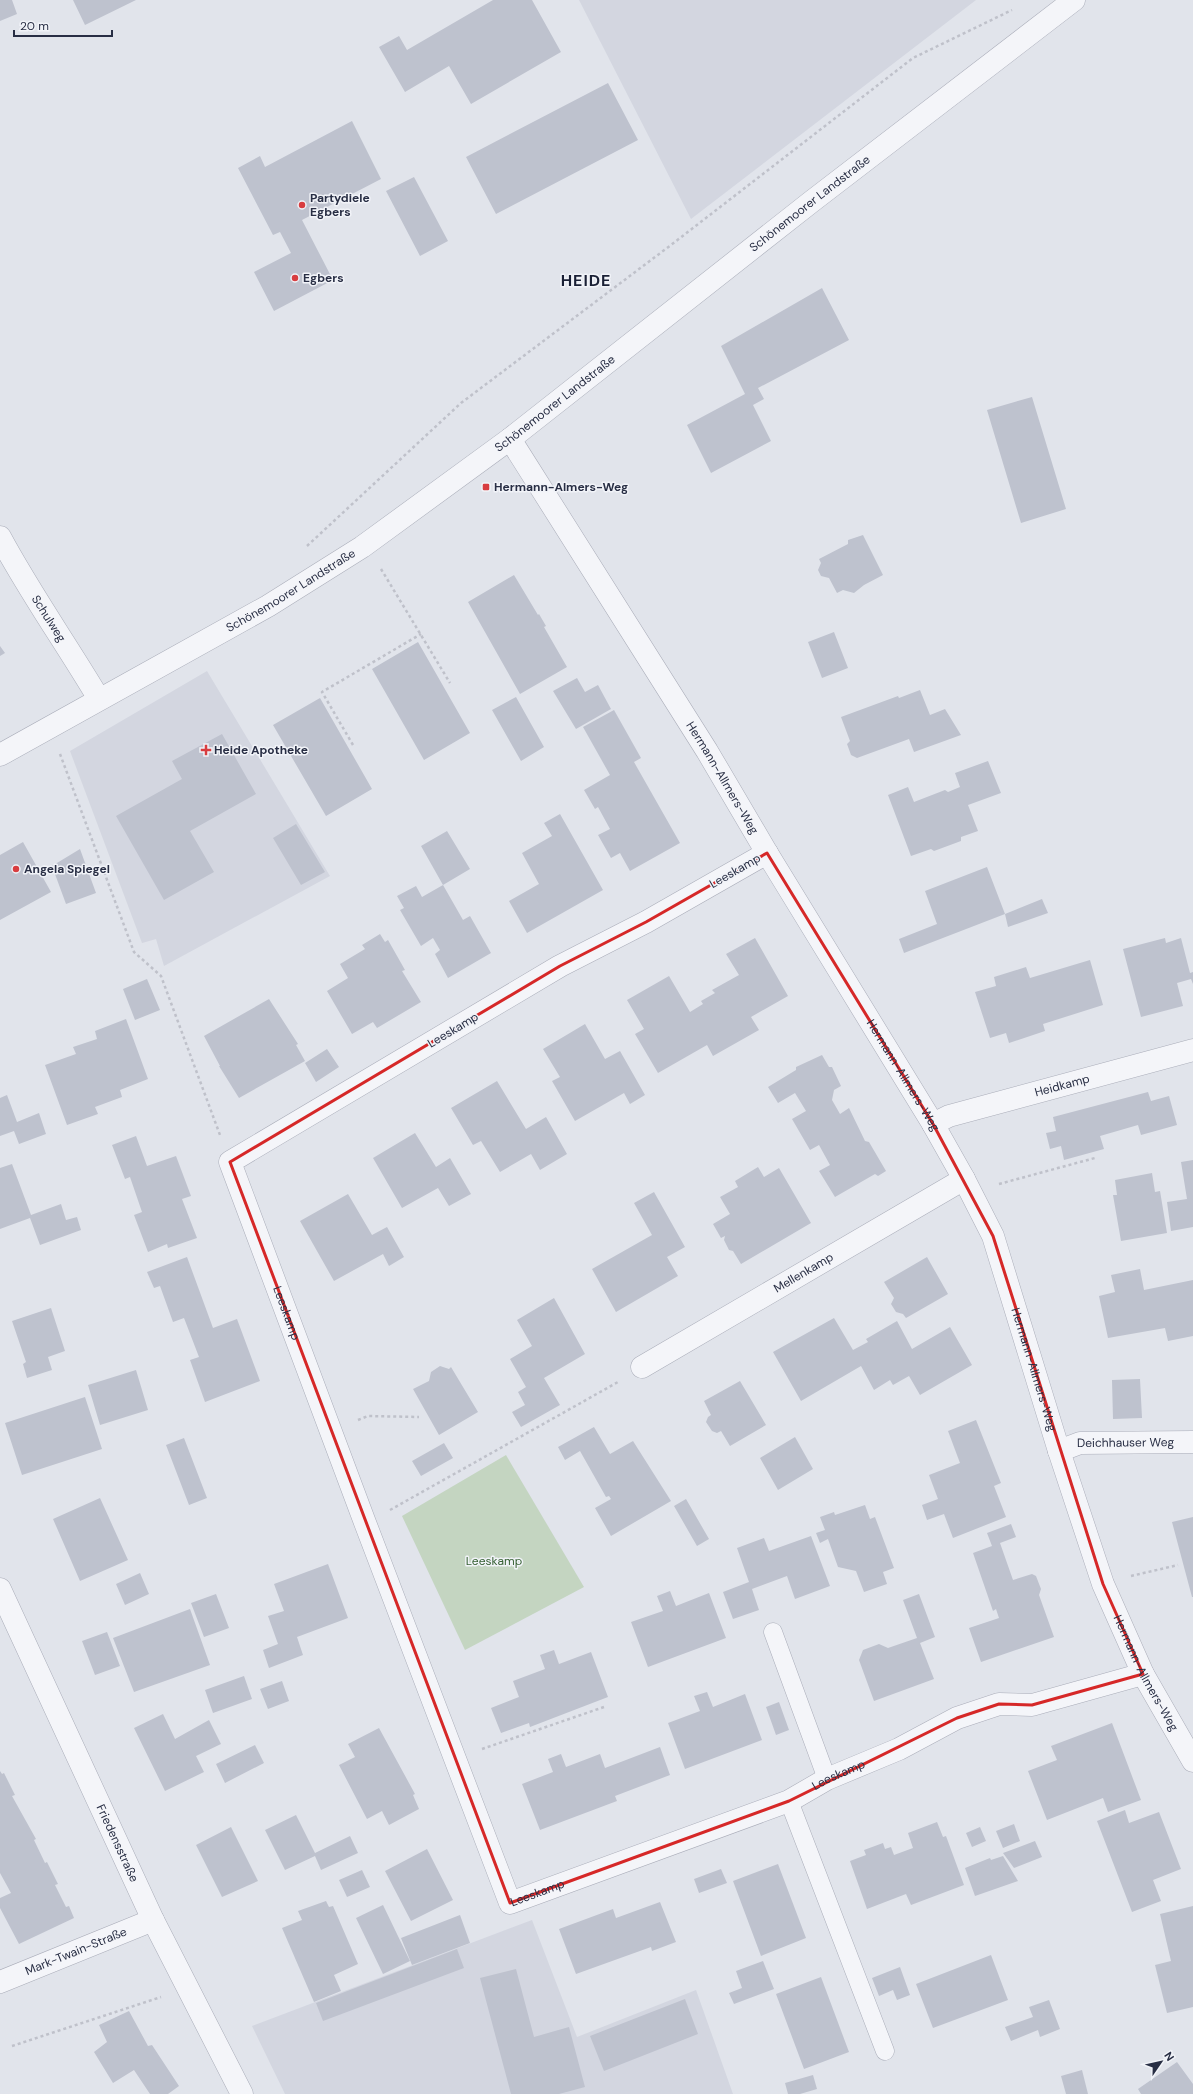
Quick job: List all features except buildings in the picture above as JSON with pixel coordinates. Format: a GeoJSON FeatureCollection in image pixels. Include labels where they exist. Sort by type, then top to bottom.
{"type":"FeatureCollection","features":[{"type":"Feature","properties":{"kind":"street","name":"Schönemoorer Landstraße"},"geometry":{"type":"LineString","coordinates":[[0,755],[268,606],[362,547],[510,439],[811,202],[1074,0]]}},
{"type":"Feature","properties":{"kind":"street","name":"Hermann-Allmers-Weg"},"geometry":{"type":"LineString","coordinates":[[510,439],[707,751],[767,853],[933,1124],[968,1187],[993,1236],[1059,1450],[1103,1584],[1143,1674],[1193,1761]]}},
{"type":"Feature","properties":{"kind":"street","name":"Schulweg"},"geometry":{"type":"LineString","coordinates":[[0,537],[21,576],[63,638],[99,699]]}},
{"type":"Feature","properties":{"kind":"street","name":"Leeskamp"},"geometry":{"type":"LineString","coordinates":[[767,853],[646,922],[560,966],[230,1162],[510,1903],[789,1801],[827,1779],[899,1749],[957,1718],[999,1704],[1032,1705],[1143,1674]]}},
{"type":"Feature","properties":{"kind":"street","name":"Heidkamp"},"geometry":{"type":"LineString","coordinates":[[933,1124],[949,1116],[1193,1050]]}},
{"type":"Feature","properties":{"kind":"street","name":"Mellenkamp"},"geometry":{"type":"LineString","coordinates":[[642,1367],[968,1187]]}},
{"type":"Feature","properties":{"kind":"street","name":"Deichhauser Weg"},"geometry":{"type":"LineString","coordinates":[[1059,1450],[1080,1443],[1193,1442]]}},
{"type":"Feature","properties":{"kind":"street","name":"Friedensstraße"},"geometry":{"type":"LineString","coordinates":[[0,1589],[153,1920],[242,2094]]}},
{"type":"Feature","properties":{"kind":"street","name":"Mark-Twain-Straße"},"geometry":{"type":"LineString","coordinates":[[0,1982],[153,1920]]}},
{"type":"Feature","properties":{"kind":"lane"},"geometry":{"type":"LineString","coordinates":[[773,1632],[827,1779]]}},
{"type":"Feature","properties":{"kind":"lane"},"geometry":{"type":"LineString","coordinates":[[789,1801],[886,2051]]}},
{"type":"Feature","properties":{"kind":"path"},"geometry":{"type":"LineString","coordinates":[[302,551],[461,403],[671,245],[913,58],[1015,8]]}},
{"type":"Feature","properties":{"kind":"path"},"geometry":{"type":"LineString","coordinates":[[362,547],[384,573],[450,683]]}},
{"type":"Feature","properties":{"kind":"path"},"geometry":{"type":"LineString","coordinates":[[353,745],[322,692],[421,634]]}},
{"type":"Feature","properties":{"kind":"path"},"geometry":{"type":"LineString","coordinates":[[52,756],[59,752],[134,952],[161,976],[230,1162]]}},
{"type":"Feature","properties":{"kind":"path"},"geometry":{"type":"LineString","coordinates":[[968,1187],[994,1186],[1095,1158]]}},
{"type":"Feature","properties":{"kind":"path"},"geometry":{"type":"LineString","coordinates":[[364,1520],[402,1504],[642,1367]]}},
{"type":"Feature","properties":{"kind":"path"},"geometry":{"type":"LineString","coordinates":[[330,1429],[368,1416],[419,1417]]}},
{"type":"Feature","properties":{"kind":"path"},"geometry":{"type":"LineString","coordinates":[[1103,1584],[1178,1565]]}},
{"type":"Feature","properties":{"kind":"path"},"geometry":{"type":"LineString","coordinates":[[455,1759],[604,1707]]}},
{"type":"Feature","properties":{"kind":"path"},"geometry":{"type":"LineString","coordinates":[[12,2046],[153,2001],[186,1985]]}},
{"type":"Feature","properties":{"kind":"highlighted area"},"geometry":{"type":"Polygon","coordinates":[[[767,853],[933,1124],[993,1236],[1103,1584],[1143,1674],[1032,1705],[999,1704],[957,1718],[789,1801],[510,1903],[230,1162],[560,966],[646,922],[767,853]]]}},
{"type":"Feature","properties":{"kind":"shaded area"},"geometry":{"type":"Polygon","coordinates":[[[579,0],[976,0],[691,219],[579,0]]]}},
{"type":"Feature","properties":{"kind":"shaded area"},"geometry":{"type":"Polygon","coordinates":[[[207,671],[330,876],[164,966],[156,939],[142,943],[70,751],[207,671]]]}},
{"type":"Feature","properties":{"kind":"shaded area"},"geometry":{"type":"Polygon","coordinates":[[[532,1920],[577,2037],[696,1990],[733,2094],[285,2094],[252,2026],[532,1920]]]}},
{"type":"Feature","properties":{"kind":"green space","name":"Leeskamp"},"geometry":{"type":"Polygon","coordinates":[[[506,1455],[584,1587],[465,1650],[402,1516],[506,1455]]]}},
{"type":"Feature","properties":{"kind":"place","name":"Partydiele Egbers"},"geometry":{"type":"Point","coordinates":[302,205]}},
{"type":"Feature","properties":{"kind":"place","name":"Egbers"},"geometry":{"type":"Point","coordinates":[295,278]}},
{"type":"Feature","properties":{"kind":"place","name":"Hermann-Almers-Weg"},"geometry":{"type":"Point","coordinates":[486,487]}},
{"type":"Feature","properties":{"kind":"place","name":"Heide Apotheke"},"geometry":{"type":"Point","coordinates":[206,750]}},
{"type":"Feature","properties":{"kind":"place","name":"Angela Spiegel"},"geometry":{"type":"Point","coordinates":[16,869]}},
{"type":"Feature","properties":{"kind":"district","name":"HEIDE"},"geometry":{"type":"Point","coordinates":[586,280]}}]}
